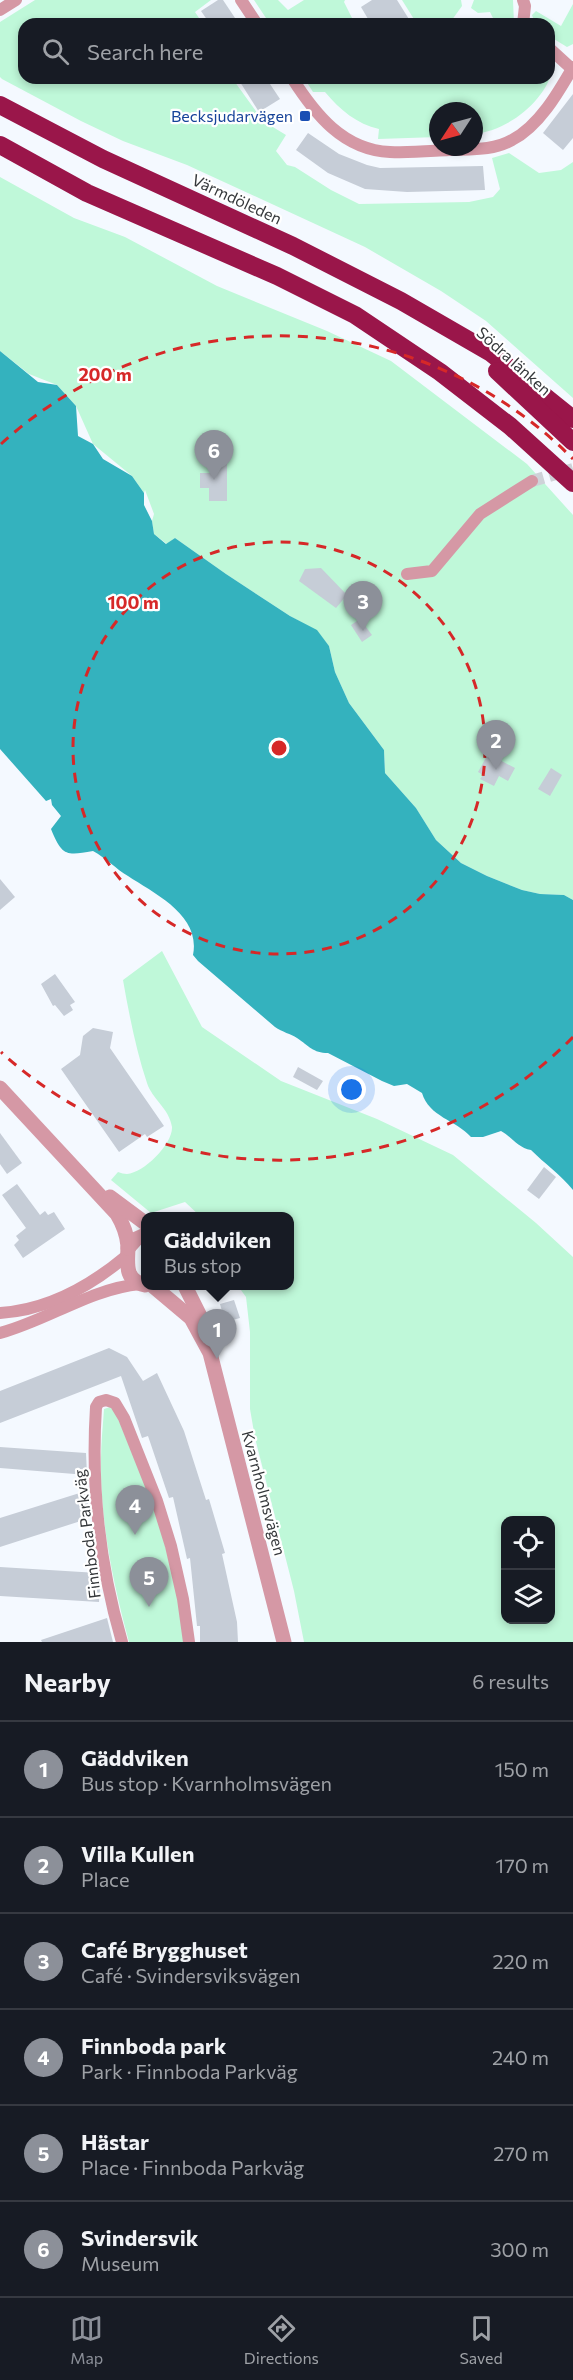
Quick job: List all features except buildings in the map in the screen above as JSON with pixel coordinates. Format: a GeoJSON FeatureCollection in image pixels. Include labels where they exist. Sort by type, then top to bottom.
{"type":"FeatureCollection","features":[{"type":"Feature","properties":{"kind":"highway","name":"Värmdöleden"},"geometry":{"type":"LineString","coordinates":[[0,105],[103,159],[293,246],[401,301],[455,334]]}},
{"type":"Feature","properties":{"kind":"highway"},"geometry":{"type":"LineString","coordinates":[[0,145],[87,193],[277,276],[356,315],[440,372],[510,426],[573,483]]}},
{"type":"Feature","properties":{"kind":"highway"},"geometry":{"type":"LineString","coordinates":[[455,334],[491,353],[573,419]]}},
{"type":"Feature","properties":{"kind":"highway","name":"Södra länken"},"geometry":{"type":"LineString","coordinates":[[455,334],[573,442]]}},
{"type":"Feature","properties":{"kind":"street"},"geometry":{"type":"LineString","coordinates":[[0,10],[16,0]]}},
{"type":"Feature","properties":{"kind":"street"},"geometry":{"type":"LineString","coordinates":[[241,0],[253,18]]}},
{"type":"Feature","properties":{"kind":"street"},"geometry":{"type":"LineString","coordinates":[[523,0],[524,18]]}},
{"type":"Feature","properties":{"kind":"street"},"geometry":{"type":"LineString","coordinates":[[296,84],[316,114],[350,140],[377,151],[487,148],[513,140],[532,124],[548,105],[573,68],[555,53]]}},
{"type":"Feature","properties":{"kind":"street"},"geometry":{"type":"LineString","coordinates":[[407,574],[432,571],[480,514],[532,481]]}},
{"type":"Feature","properties":{"kind":"street","name":"Kvarnholmsvägen"},"geometry":{"type":"LineString","coordinates":[[0,1088],[117,1214],[126,1233],[127,1270],[132,1278],[141,1282]]}},
{"type":"Feature","properties":{"kind":"street","name":"Kvarnholmsvägen"},"geometry":{"type":"LineString","coordinates":[[83,1178],[141,1220]]}},
{"type":"Feature","properties":{"kind":"street"},"geometry":{"type":"LineString","coordinates":[[0,1313],[44,1305],[78,1291],[127,1252],[136,1239],[141,1237]]}},
{"type":"Feature","properties":{"kind":"street"},"geometry":{"type":"LineString","coordinates":[[0,1333],[100,1293],[141,1286]]}},
{"type":"Feature","properties":{"kind":"street","name":"Kvarnholmsvägen"},"geometry":{"type":"LineString","coordinates":[[155,1290],[191,1318],[210,1353],[284,1642]]}},
{"type":"Feature","properties":{"kind":"street","name":"Kvarnholmsvägen"},"geometry":{"type":"LineString","coordinates":[[187,1290],[210,1339],[210,1353]]}},
{"type":"Feature","properties":{"kind":"street","name":"Finnboda Parkväg"},"geometry":{"type":"LineString","coordinates":[[122,1642],[105,1566],[95,1482],[96,1407],[99,1402],[106,1400],[111,1400],[117,1406],[157,1501],[176,1567],[189,1642]]}},
{"type":"Feature","properties":{"kind":"green space"},"geometry":{"type":"Polygon","coordinates":[[[35,0],[211,0],[195,12],[199,18],[18,18],[18,84],[236,84],[263,121],[286,135],[276,151],[287,165],[295,167],[331,190],[359,204],[469,202],[493,197],[500,189],[492,158],[509,153],[539,173],[561,170],[573,162],[573,398],[486,321],[441,291],[365,247],[187,165],[123,141],[2,79],[0,77],[0,22],[35,0]]]}},
{"type":"Feature","properties":{"kind":"green space"},"geometry":{"type":"Polygon","coordinates":[[[254,0],[278,0],[288,10],[304,0],[345,0],[352,18],[266,18],[254,0]]]}},
{"type":"Feature","properties":{"kind":"green space"},"geometry":{"type":"Polygon","coordinates":[[[402,0],[461,0],[462,6],[453,18],[413,18],[402,0]]]}},
{"type":"Feature","properties":{"kind":"green space"},"geometry":{"type":"Polygon","coordinates":[[[474,0],[513,0],[514,18],[493,18],[490,12],[478,13],[471,8],[474,0]]]}},
{"type":"Feature","properties":{"kind":"green space"},"geometry":{"type":"Polygon","coordinates":[[[573,4],[573,44],[567,47],[555,40],[555,22],[561,26],[573,4]]]}},
{"type":"Feature","properties":{"kind":"green space"},"geometry":{"type":"Polygon","coordinates":[[[536,11],[548,18],[533,18],[532,15],[536,11]]]}},
{"type":"Feature","properties":{"kind":"green space"},"geometry":{"type":"Polygon","coordinates":[[[308,84],[547,84],[535,101],[513,120],[483,132],[483,102],[429,102],[429,137],[378,139],[379,129],[363,124],[349,115],[325,92],[313,92],[308,84]]]}},
{"type":"Feature","properties":{"kind":"green space"},"geometry":{"type":"Polygon","coordinates":[[[0,177],[74,218],[125,237],[217,286],[327,331],[391,361],[527,464],[573,515],[573,900],[564,895],[540,894],[522,890],[487,876],[461,863],[436,840],[416,808],[385,773],[384,750],[349,703],[335,672],[329,646],[317,631],[290,616],[175,538],[167,544],[154,534],[152,521],[154,514],[145,490],[144,493],[132,476],[93,444],[76,406],[57,385],[29,374],[0,351],[0,177]]]}},
{"type":"Feature","properties":{"kind":"green space"},"geometry":{"type":"Polygon","coordinates":[[[162,951],[202,1027],[281,1081],[377,1119],[453,1155],[536,1223],[573,1257],[573,1642],[304,1642],[294,1591],[255,1438],[250,1409],[250,1332],[246,1297],[241,1290],[294,1290],[294,1212],[196,1212],[185,1202],[150,1212],[111,1180],[118,1172],[127,1174],[134,1172],[149,1163],[163,1149],[171,1134],[172,1127],[168,1114],[149,1089],[139,1058],[123,980],[162,951]]]}},
{"type":"Feature","properties":{"kind":"green space"},"geometry":{"type":"Polygon","coordinates":[[[113,1406],[156,1512],[177,1589],[185,1642],[129,1642],[113,1575],[105,1529],[101,1482],[104,1409],[113,1406]]]}},
{"type":"Feature","properties":{"kind":"water"},"geometry":{"type":"Polygon","coordinates":[[[0,351],[38,382],[57,385],[76,406],[78,436],[93,444],[103,459],[132,476],[144,493],[144,505],[152,521],[154,534],[166,544],[175,538],[290,616],[317,630],[329,646],[335,672],[349,703],[384,750],[385,773],[416,808],[436,840],[461,863],[487,876],[522,890],[540,894],[564,895],[573,900],[573,1190],[531,1150],[522,1147],[501,1131],[483,1137],[471,1137],[430,1108],[422,1093],[407,1084],[394,1086],[382,1081],[328,1053],[315,1050],[275,1027],[198,961],[193,955],[194,941],[190,928],[174,907],[93,851],[71,853],[58,845],[51,829],[61,816],[52,805],[51,799],[46,801],[0,749],[0,351]]]}},
{"type":"Feature","properties":{"kind":"tunnel"},"geometry":{"type":"LineString","coordinates":[[532,481],[573,469]]}},
{"type":"Feature","properties":{"kind":"place","name":"Becksjudarvägen"},"geometry":{"type":"Point","coordinates":[305,116]}},
{"type":"Feature","properties":{"kind":"place","name":"Svindersvik"},"geometry":{"type":"Point","coordinates":[214,480]}},
{"type":"Feature","properties":{"kind":"place","name":"Café Brygghuset"},"geometry":{"type":"Point","coordinates":[363,631]}},
{"type":"Feature","properties":{"kind":"place","name":"Villa Kullen"},"geometry":{"type":"Point","coordinates":[496,770]}},
{"type":"Feature","properties":{"kind":"place","name":"Gäddviken"},"geometry":{"type":"Point","coordinates":[217,1359]}},
{"type":"Feature","properties":{"kind":"place","name":"Finnboda park"},"geometry":{"type":"Point","coordinates":[135,1535]}},
{"type":"Feature","properties":{"kind":"place","name":"Hästar"},"geometry":{"type":"Point","coordinates":[149,1607]}}]}
